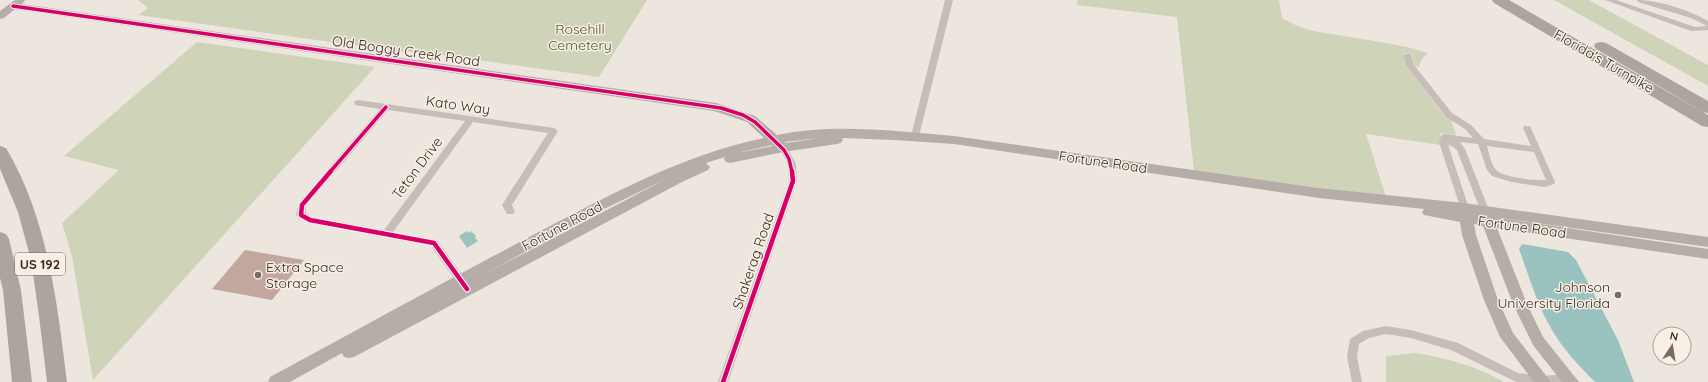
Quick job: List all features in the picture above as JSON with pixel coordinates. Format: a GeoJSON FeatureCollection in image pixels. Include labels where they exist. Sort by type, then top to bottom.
{"type":"FeatureCollection","features":[{"type":"Feature","properties":{"kind":"highway","name":"Florida's Turnpike"},"geometry":{"type":"LineString","coordinates":[[1499,0],[1708,122]]}},
{"type":"Feature","properties":{"kind":"highway","name":"Florida's Turnpike"},"geometry":{"type":"LineString","coordinates":[[1521,0],[1708,108]]}},
{"type":"Feature","properties":{"kind":"highway","name":"US 192"},"geometry":{"type":"LineString","coordinates":[[0,152],[19,195],[36,244],[43,275],[57,382]]}},
{"type":"Feature","properties":{"kind":"highway","name":"US 192"},"geometry":{"type":"LineString","coordinates":[[0,239],[12,290],[22,382]]}},
{"type":"Feature","properties":{"kind":"main road"},"geometry":{"type":"LineString","coordinates":[[0,16],[17,3]]}},
{"type":"Feature","properties":{"kind":"main road","name":"Old Boggy Creek Road"},"geometry":{"type":"LineString","coordinates":[[17,3],[716,107],[751,119],[779,144]]}},
{"type":"Feature","properties":{"kind":"main road","name":"Fortune Road"},"geometry":{"type":"LineString","coordinates":[[276,382],[463,284],[674,180],[707,166],[779,144],[870,135],[915,136],[1487,216],[1610,234],[1708,254]]}},
{"type":"Feature","properties":{"kind":"main road"},"geometry":{"type":"LineString","coordinates":[[1465,213],[1490,300],[1507,337],[1543,382]]}},
{"type":"Feature","properties":{"kind":"main road"},"geometry":{"type":"LineString","coordinates":[[1487,216],[1520,304],[1538,341],[1570,381]]}},
{"type":"Feature","properties":{"kind":"main road","name":"Fortune Road"},"geometry":{"type":"LineString","coordinates":[[1610,234],[1708,242]]}},
{"type":"Feature","properties":{"kind":"main road","name":"Fortune Road"},"geometry":{"type":"LineString","coordinates":[[292,382],[463,284]]}},
{"type":"Feature","properties":{"kind":"street"},"geometry":{"type":"LineString","coordinates":[[915,136],[949,0]]}},
{"type":"Feature","properties":{"kind":"street"},"geometry":{"type":"LineString","coordinates":[[1609,0],[1694,29],[1708,28]]}},
{"type":"Feature","properties":{"kind":"street"},"geometry":{"type":"LineString","coordinates":[[1641,0],[1694,16],[1708,24]]}},
{"type":"Feature","properties":{"kind":"street"},"geometry":{"type":"LineString","coordinates":[[1408,56],[1410,65],[1449,115],[1468,127],[1481,142],[1491,170],[1495,174],[1511,179],[1545,184],[1551,182],[1528,128]]}},
{"type":"Feature","properties":{"kind":"street","name":"Kato Way"},"geometry":{"type":"LineString","coordinates":[[358,103],[554,132],[507,205],[510,212]]}},
{"type":"Feature","properties":{"kind":"street"},"geometry":{"type":"LineString","coordinates":[[386,107],[302,205],[301,215],[310,220],[434,243],[463,284]]}},
{"type":"Feature","properties":{"kind":"street","name":"Teton Drive"},"geometry":{"type":"LineString","coordinates":[[386,234],[470,120]]}},
{"type":"Feature","properties":{"kind":"street"},"geometry":{"type":"LineString","coordinates":[[1445,137],[1537,150]]}},
{"type":"Feature","properties":{"kind":"street"},"geometry":{"type":"LineString","coordinates":[[1445,137],[1443,142],[1465,213]]}},
{"type":"Feature","properties":{"kind":"street"},"geometry":{"type":"LineString","coordinates":[[1445,137],[1456,143],[1461,149],[1487,216]]}},
{"type":"Feature","properties":{"kind":"street","name":"Shakerag Road"},"geometry":{"type":"LineString","coordinates":[[723,382],[793,181],[792,164],[779,144]]}},
{"type":"Feature","properties":{"kind":"street"},"geometry":{"type":"LineString","coordinates":[[1357,382],[1352,357],[1354,342],[1366,334],[1386,330],[1411,334],[1454,346],[1516,377],[1543,382],[1570,381]]}},
{"type":"Feature","properties":{"kind":"green space","name":"Rosehill Cemetery"},"geometry":{"type":"Polygon","coordinates":[[[138,0],[647,0],[599,77],[420,52],[403,52],[138,15],[148,8],[138,0]]]}},
{"type":"Feature","properties":{"kind":"green space"},"geometry":{"type":"Polygon","coordinates":[[[1078,0],[1279,0],[1282,18],[1304,28],[1397,45],[1428,53],[1421,60],[1419,67],[1414,65],[1412,54],[1404,53],[1406,65],[1443,114],[1451,119],[1456,135],[1440,133],[1442,139],[1461,148],[1366,134],[1386,197],[1194,171],[1177,17],[1077,5],[1078,0]]]}},
{"type":"Feature","properties":{"kind":"green space"},"geometry":{"type":"Polygon","coordinates":[[[1554,0],[1589,0],[1708,65],[1708,86],[1554,0]]]}},
{"type":"Feature","properties":{"kind":"green space"},"geometry":{"type":"Polygon","coordinates":[[[197,42],[375,67],[93,380],[72,256],[62,223],[119,170],[64,156],[197,42]]]}},
{"type":"Feature","properties":{"kind":"green space"},"geometry":{"type":"Polygon","coordinates":[[[1416,353],[1461,363],[1483,371],[1504,382],[1386,382],[1386,356],[1416,353]]]}},
{"type":"Feature","properties":{"kind":"water"},"geometry":{"type":"Polygon","coordinates":[[[467,231],[468,233],[471,231],[476,236],[475,238],[478,241],[467,248],[459,236],[467,231]]]}},
{"type":"Feature","properties":{"kind":"water"},"geometry":{"type":"Polygon","coordinates":[[[1522,244],[1568,252],[1576,260],[1618,340],[1634,382],[1595,382],[1566,351],[1552,330],[1538,301],[1519,249],[1522,244]]]}},
{"type":"Feature","properties":{"kind":"building","name":"Extra Space Storage"},"geometry":{"type":"Polygon","coordinates":[[[245,250],[304,260],[272,300],[212,289],[245,250]]]}},
{"type":"Feature","properties":{"kind":"cycle path"},"geometry":{"type":"LineString","coordinates":[[13,6],[691,103],[728,110],[750,118],[780,145],[787,154],[791,165],[793,181],[723,382]]}},
{"type":"Feature","properties":{"kind":"cycle path"},"geometry":{"type":"LineString","coordinates":[[386,107],[302,205],[301,215],[310,220],[434,243],[467,289]]}},
{"type":"Feature","properties":{"kind":"place","name":"Extra Space Storage"},"geometry":{"type":"Point","coordinates":[258,275]}},
{"type":"Feature","properties":{"kind":"place","name":"Johnson University Florida"},"geometry":{"type":"Point","coordinates":[1618,295]}}]}
